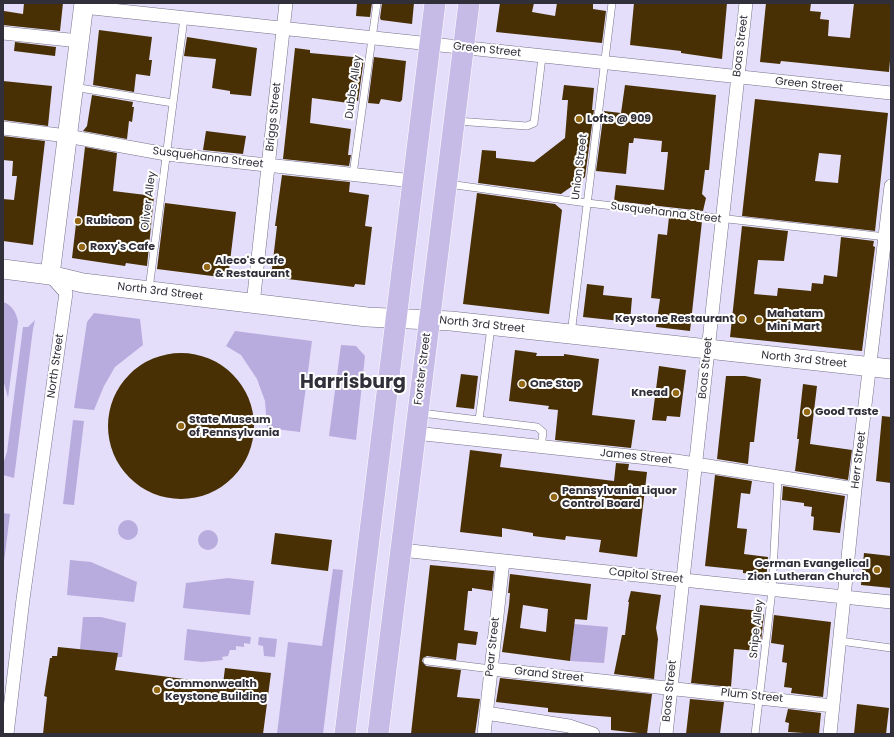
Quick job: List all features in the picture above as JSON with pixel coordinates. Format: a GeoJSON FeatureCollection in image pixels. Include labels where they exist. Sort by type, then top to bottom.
{"type":"FeatureCollection","features":[{"type":"Feature","properties":{"kind":"main road"},"geometry":{"type":"LineString","coordinates":[[345,734],[435,3]]}},
{"type":"Feature","properties":{"kind":"main road","name":"Forster Street"},"geometry":{"type":"LineString","coordinates":[[378,734],[469,3]]}},
{"type":"Feature","properties":{"kind":"main road"},"geometry":{"type":"LineString","coordinates":[[50,275],[84,5]]}},
{"type":"Feature","properties":{"kind":"main road","name":"North 3rd Street"},"geometry":{"type":"LineString","coordinates":[[3,269],[50,275],[83,283],[367,317],[491,325],[891,369]]}},
{"type":"Feature","properties":{"kind":"street","name":"Briggs Street"},"geometry":{"type":"LineString","coordinates":[[253,304],[286,3]]}},
{"type":"Feature","properties":{"kind":"street","name":"Boas Street"},"geometry":{"type":"LineString","coordinates":[[666,734],[746,3]]}},
{"type":"Feature","properties":{"kind":"street","name":"Green Street"},"geometry":{"type":"LineString","coordinates":[[84,5],[184,18],[891,93]]}},
{"type":"Feature","properties":{"kind":"street"},"geometry":{"type":"LineString","coordinates":[[3,33],[79,41]]}},
{"type":"Feature","properties":{"kind":"street","name":"Susquehanna Street"},"geometry":{"type":"LineString","coordinates":[[3,128],[67,136],[166,154],[414,180]]}},
{"type":"Feature","properties":{"kind":"street","name":"Herr Street"},"geometry":{"type":"LineString","coordinates":[[830,734],[855,489],[870,366],[887,256],[886,237],[891,186]]}},
{"type":"Feature","properties":{"kind":"street","name":"North Street"},"geometry":{"type":"LineString","coordinates":[[7,734],[23,599],[66,293],[50,275]]}},
{"type":"Feature","properties":{"kind":"street","name":"James Street"},"geometry":{"type":"LineString","coordinates":[[415,433],[695,464],[855,489]]}},
{"type":"Feature","properties":{"kind":"street","name":"Capitol Street"},"geometry":{"type":"LineString","coordinates":[[401,550],[891,602]]}},
{"type":"Feature","properties":{"kind":"street","name":"Pear Street"},"geometry":{"type":"LineString","coordinates":[[484,734],[503,561]]}},
{"type":"Feature","properties":{"kind":"street","name":"Grand Street"},"geometry":{"type":"LineString","coordinates":[[491,669],[670,688]]}},
{"type":"Feature","properties":{"kind":"street","name":"Plum Street"},"geometry":{"type":"LineString","coordinates":[[670,688],[833,706]]}},
{"type":"Feature","properties":{"kind":"street"},"geometry":{"type":"LineString","coordinates":[[486,713],[570,726],[593,734]]}},
{"type":"Feature","properties":{"kind":"lane","name":"Dubbs Alley"},"geometry":{"type":"LineString","coordinates":[[353,174],[377,3]]}},
{"type":"Feature","properties":{"kind":"lane","name":"Union Street"},"geometry":{"type":"LineString","coordinates":[[571,334],[612,3]]}},
{"type":"Feature","properties":{"kind":"lane","name":"Oliver Alley"},"geometry":{"type":"LineString","coordinates":[[149,291],[184,18]]}},
{"type":"Feature","properties":{"kind":"lane"},"geometry":{"type":"LineString","coordinates":[[454,121],[527,126],[534,123],[542,57]]}},
{"type":"Feature","properties":{"kind":"lane"},"geometry":{"type":"LineString","coordinates":[[73,87],[173,103]]}},
{"type":"Feature","properties":{"kind":"lane","name":"Susquehanna Street"},"geometry":{"type":"LineString","coordinates":[[446,184],[587,204],[886,237]]}},
{"type":"Feature","properties":{"kind":"lane"},"geometry":{"type":"LineString","coordinates":[[479,420],[491,325]]}},
{"type":"Feature","properties":{"kind":"lane"},"geometry":{"type":"LineString","coordinates":[[418,412],[537,427],[543,432],[541,447]]}},
{"type":"Feature","properties":{"kind":"lane","name":"Snipe Alley"},"geometry":{"type":"LineString","coordinates":[[755,734],[761,697],[772,590],[778,478]]}},
{"type":"Feature","properties":{"kind":"lane"},"geometry":{"type":"LineString","coordinates":[[840,642],[891,648]]}},
{"type":"Feature","properties":{"kind":"lane","name":"Grand Street"},"geometry":{"type":"LineString","coordinates":[[427,662],[491,669]]}},
{"type":"Feature","properties":{"kind":"shaded area"},"geometry":{"type":"Polygon","coordinates":[[[3,302],[13,309],[18,321],[8,398],[3,379],[3,302]]]}},
{"type":"Feature","properties":{"kind":"shaded area"},"geometry":{"type":"Polygon","coordinates":[[[94,313],[140,319],[143,345],[115,367],[104,386],[94,410],[74,408],[87,322],[94,313]]]}},
{"type":"Feature","properties":{"kind":"shaded area"},"geometry":{"type":"Polygon","coordinates":[[[35,320],[14,478],[3,475],[3,464],[7,452],[23,327],[28,327],[35,320]]]}},
{"type":"Feature","properties":{"kind":"shaded area"},"geometry":{"type":"Polygon","coordinates":[[[235,331],[312,341],[300,432],[267,428],[265,401],[257,379],[241,355],[226,346],[235,331]]]}},
{"type":"Feature","properties":{"kind":"shaded area"},"geometry":{"type":"Polygon","coordinates":[[[341,345],[356,346],[365,356],[356,440],[329,436],[341,345]]]}},
{"type":"Feature","properties":{"kind":"shaded area"},"geometry":{"type":"Polygon","coordinates":[[[73,420],[84,421],[74,505],[63,504],[73,420]]]}},
{"type":"Feature","properties":{"kind":"shaded area"},"geometry":{"type":"Polygon","coordinates":[[[3,513],[10,514],[3,570],[3,513]]]}},
{"type":"Feature","properties":{"kind":"shaded area"},"geometry":{"type":"Polygon","coordinates":[[[124,520],[132,520],[138,526],[138,534],[132,540],[124,540],[118,534],[118,526],[124,520]]]}},
{"type":"Feature","properties":{"kind":"shaded area"},"geometry":{"type":"Polygon","coordinates":[[[204,530],[212,530],[218,536],[218,544],[212,550],[204,550],[198,544],[198,536],[204,530]]]}},
{"type":"Feature","properties":{"kind":"shaded area"},"geometry":{"type":"Polygon","coordinates":[[[70,560],[91,562],[137,582],[134,602],[67,595],[70,560]]]}},
{"type":"Feature","properties":{"kind":"shaded area"},"geometry":{"type":"Polygon","coordinates":[[[333,569],[343,570],[323,734],[277,734],[288,642],[322,646],[333,569]]]}},
{"type":"Feature","properties":{"kind":"shaded area"},"geometry":{"type":"Polygon","coordinates":[[[228,578],[254,581],[250,615],[183,608],[186,583],[228,578]]]}},
{"type":"Feature","properties":{"kind":"shaded area"},"geometry":{"type":"Polygon","coordinates":[[[83,617],[101,617],[126,623],[122,657],[117,657],[117,654],[80,649],[83,617]]]}},
{"type":"Feature","properties":{"kind":"shaded area"},"geometry":{"type":"Polygon","coordinates":[[[574,624],[608,627],[604,663],[570,661],[574,624]]]}},
{"type":"Feature","properties":{"kind":"shaded area"},"geometry":{"type":"Polygon","coordinates":[[[187,629],[251,637],[250,644],[244,643],[244,647],[236,646],[236,650],[230,650],[228,656],[222,657],[223,660],[202,662],[184,660],[187,629]]]}},
{"type":"Feature","properties":{"kind":"shaded area"},"geometry":{"type":"Polygon","coordinates":[[[259,637],[277,639],[275,657],[264,656],[263,646],[258,645],[259,637]]]}},
{"type":"Feature","properties":{"kind":"building"},"geometry":{"type":"Polygon","coordinates":[[[24,3],[63,3],[60,31],[3,25],[4,11],[23,14],[24,3]]]}},
{"type":"Feature","properties":{"kind":"building"},"geometry":{"type":"Polygon","coordinates":[[[357,3],[372,3],[370,17],[356,16],[357,3]]]}},
{"type":"Feature","properties":{"kind":"building"},"geometry":{"type":"Polygon","coordinates":[[[382,3],[414,3],[412,24],[381,20],[382,3]]]}},
{"type":"Feature","properties":{"kind":"building"},"geometry":{"type":"Polygon","coordinates":[[[500,3],[534,3],[532,12],[555,16],[557,3],[593,4],[593,9],[606,11],[602,43],[496,32],[500,3]]]}},
{"type":"Feature","properties":{"kind":"building"},"geometry":{"type":"Polygon","coordinates":[[[634,3],[727,3],[722,59],[681,53],[681,51],[630,45],[634,3]]]}},
{"type":"Feature","properties":{"kind":"building"},"geometry":{"type":"Polygon","coordinates":[[[766,3],[811,3],[810,11],[821,12],[820,19],[829,20],[828,36],[850,38],[854,3],[891,3],[891,49],[889,72],[781,61],[780,64],[760,62],[766,3]]]}},
{"type":"Feature","properties":{"kind":"building"},"geometry":{"type":"Polygon","coordinates":[[[99,30],[152,37],[149,60],[152,60],[150,76],[136,74],[134,92],[93,85],[99,30]]]}},
{"type":"Feature","properties":{"kind":"building"},"geometry":{"type":"Polygon","coordinates":[[[187,37],[257,48],[251,96],[230,94],[230,91],[212,88],[216,59],[184,56],[187,37]]]}},
{"type":"Feature","properties":{"kind":"building"},"geometry":{"type":"Polygon","coordinates":[[[15,42],[56,47],[55,56],[14,51],[15,42]]]}},
{"type":"Feature","properties":{"kind":"building"},"geometry":{"type":"Polygon","coordinates":[[[295,48],[310,50],[310,53],[364,58],[358,101],[356,101],[356,104],[312,98],[310,123],[351,129],[348,155],[351,155],[349,166],[283,159],[295,48]]]}},
{"type":"Feature","properties":{"kind":"building"},"geometry":{"type":"Polygon","coordinates":[[[374,57],[406,61],[402,100],[400,102],[381,99],[379,104],[368,103],[374,57]]]}},
{"type":"Feature","properties":{"kind":"building"},"geometry":{"type":"Polygon","coordinates":[[[3,81],[52,86],[48,126],[3,120],[3,81]]]}},
{"type":"Feature","properties":{"kind":"building","name":"Lofts @ 909"},"geometry":{"type":"Polygon","coordinates":[[[564,85],[594,88],[592,110],[594,110],[585,177],[561,194],[478,183],[482,150],[496,151],[496,158],[534,162],[565,138],[568,100],[562,100],[564,85]]]}},
{"type":"Feature","properties":{"kind":"building"},"geometry":{"type":"Polygon","coordinates":[[[625,85],[716,95],[709,170],[705,170],[702,194],[706,198],[703,211],[614,201],[616,185],[664,190],[668,152],[661,152],[662,141],[634,138],[633,143],[629,143],[626,174],[596,171],[604,111],[621,113],[625,85]]]}},
{"type":"Feature","properties":{"kind":"building"},"geometry":{"type":"Polygon","coordinates":[[[92,95],[133,102],[132,107],[134,107],[132,122],[129,121],[127,139],[83,131],[87,126],[92,95]]]}},
{"type":"Feature","properties":{"kind":"building"},"geometry":{"type":"Polygon","coordinates":[[[755,99],[888,113],[875,231],[742,216],[755,99]],[[819,153],[815,181],[838,183],[841,155],[819,153]]]}},
{"type":"Feature","properties":{"kind":"building"},"geometry":{"type":"Polygon","coordinates":[[[206,131],[246,136],[243,154],[203,150],[206,131]]]}},
{"type":"Feature","properties":{"kind":"building"},"geometry":{"type":"Polygon","coordinates":[[[3,136],[45,141],[33,245],[3,241],[3,199],[14,200],[17,176],[12,176],[13,161],[3,160],[3,136]]]}},
{"type":"Feature","properties":{"kind":"building"},"geometry":{"type":"Polygon","coordinates":[[[85,147],[117,153],[113,191],[154,196],[147,266],[126,263],[125,266],[72,258],[85,147]]]}},
{"type":"Feature","properties":{"kind":"building"},"geometry":{"type":"Polygon","coordinates":[[[282,175],[350,182],[349,192],[369,195],[365,226],[372,227],[365,285],[355,284],[354,287],[271,277],[277,226],[275,226],[282,175]]]}},
{"type":"Feature","properties":{"kind":"building"},"geometry":{"type":"Polygon","coordinates":[[[477,193],[555,204],[562,210],[549,314],[463,304],[477,193]]]}},
{"type":"Feature","properties":{"kind":"building"},"geometry":{"type":"Polygon","coordinates":[[[165,203],[236,212],[228,278],[157,269],[165,203]]]}},
{"type":"Feature","properties":{"kind":"building"},"geometry":{"type":"Polygon","coordinates":[[[669,217],[702,221],[690,331],[656,327],[660,299],[651,298],[658,234],[667,235],[669,217]]]}},
{"type":"Feature","properties":{"kind":"building"},"geometry":{"type":"Polygon","coordinates":[[[742,226],[788,231],[784,261],[758,260],[754,294],[777,296],[778,288],[811,291],[812,283],[823,284],[824,275],[837,277],[841,237],[874,241],[873,246],[875,247],[862,351],[730,337],[742,226]]]}},
{"type":"Feature","properties":{"kind":"building"},"geometry":{"type":"Polygon","coordinates":[[[587,284],[604,286],[603,295],[632,298],[630,322],[583,317],[587,284]]]}},
{"type":"Feature","properties":{"kind":"building"},"geometry":{"type":"Polygon","coordinates":[[[515,350],[537,353],[536,356],[564,356],[564,354],[599,359],[592,415],[635,420],[631,448],[555,440],[558,410],[548,409],[549,406],[509,401],[515,350]]]}},
{"type":"Feature","properties":{"kind":"building","name":"State Museum of Pennsylvania"},"geometry":{"type":"Polygon","coordinates":[[[181,353],[202,356],[209,359],[227,370],[237,380],[251,405],[254,426],[251,447],[248,454],[237,472],[227,482],[202,496],[181,499],[160,496],[153,493],[135,482],[125,472],[111,447],[108,426],[111,405],[114,398],[125,380],[135,370],[160,356],[181,353]]]}},
{"type":"Feature","properties":{"kind":"building"},"geometry":{"type":"Polygon","coordinates":[[[659,366],[686,370],[680,417],[667,416],[666,421],[652,420],[659,366]]]}},
{"type":"Feature","properties":{"kind":"building"},"geometry":{"type":"Polygon","coordinates":[[[461,374],[478,376],[474,409],[456,407],[461,374]]]}},
{"type":"Feature","properties":{"kind":"building"},"geometry":{"type":"Polygon","coordinates":[[[726,376],[745,376],[761,379],[754,442],[750,442],[748,464],[717,459],[726,376]]]}},
{"type":"Feature","properties":{"kind":"building"},"geometry":{"type":"Polygon","coordinates":[[[803,384],[817,386],[810,444],[852,450],[848,480],[795,471],[803,384]]]}},
{"type":"Feature","properties":{"kind":"building"},"geometry":{"type":"Polygon","coordinates":[[[882,416],[891,417],[891,483],[876,481],[882,416]]]}},
{"type":"Feature","properties":{"kind":"building","name":"Pennsylvania Liquor Control Board"},"geometry":{"type":"Polygon","coordinates":[[[470,450],[502,454],[500,467],[614,481],[616,463],[629,464],[628,470],[647,472],[637,557],[599,552],[601,540],[566,536],[565,540],[533,536],[533,533],[502,528],[502,537],[460,532],[470,450]]]}},
{"type":"Feature","properties":{"kind":"building"},"geometry":{"type":"Polygon","coordinates":[[[715,475],[752,481],[750,494],[741,493],[737,528],[747,529],[744,554],[768,557],[766,581],[762,580],[757,575],[743,573],[743,570],[705,566],[715,475]]]}},
{"type":"Feature","properties":{"kind":"building"},"geometry":{"type":"Polygon","coordinates":[[[783,486],[845,496],[840,533],[813,530],[814,517],[811,516],[812,507],[804,506],[804,503],[782,500],[783,486]]]}},
{"type":"Feature","properties":{"kind":"building"},"geometry":{"type":"Polygon","coordinates":[[[275,533],[332,540],[328,571],[271,564],[275,533]]]}},
{"type":"Feature","properties":{"kind":"building","name":"German Evangelical Zion Lutheran Church"},"geometry":{"type":"Polygon","coordinates":[[[864,553],[891,556],[891,588],[861,585],[864,553]]]}},
{"type":"Feature","properties":{"kind":"building"},"geometry":{"type":"Polygon","coordinates":[[[430,565],[494,571],[492,591],[472,588],[472,591],[468,591],[464,630],[478,632],[476,645],[458,643],[456,660],[427,656],[423,658],[422,661],[426,666],[461,670],[457,697],[480,699],[475,734],[411,734],[430,565]]]}},
{"type":"Feature","properties":{"kind":"building"},"geometry":{"type":"Polygon","coordinates":[[[510,574],[591,584],[587,620],[575,619],[570,661],[502,652],[509,605],[510,593],[508,593],[510,574]],[[523,605],[520,628],[546,632],[548,609],[523,605]]]}},
{"type":"Feature","properties":{"kind":"building"},"geometry":{"type":"Polygon","coordinates":[[[631,591],[661,595],[656,628],[658,639],[654,679],[614,674],[622,635],[625,635],[628,602],[631,591]]]}},
{"type":"Feature","properties":{"kind":"building"},"geometry":{"type":"Polygon","coordinates":[[[700,605],[762,611],[762,614],[764,614],[761,642],[759,642],[758,651],[734,649],[731,687],[691,683],[700,605]]]}},
{"type":"Feature","properties":{"kind":"building"},"geometry":{"type":"Polygon","coordinates":[[[774,615],[831,622],[823,697],[791,693],[792,688],[784,687],[787,663],[782,662],[784,645],[771,643],[774,615]]]}},
{"type":"Feature","properties":{"kind":"building","name":"Commonwealth Keystone Building"},"geometry":{"type":"Polygon","coordinates":[[[58,647],[118,653],[115,670],[223,684],[225,668],[271,673],[263,734],[43,734],[47,697],[44,696],[50,658],[52,658],[52,656],[57,656],[58,647]]]}},
{"type":"Feature","properties":{"kind":"building"},"geometry":{"type":"Polygon","coordinates":[[[500,678],[652,694],[647,734],[611,730],[611,717],[548,712],[548,708],[496,702],[500,678]]]}},
{"type":"Feature","properties":{"kind":"building"},"geometry":{"type":"Polygon","coordinates":[[[690,699],[724,702],[720,734],[686,734],[690,699]]]}},
{"type":"Feature","properties":{"kind":"building"},"geometry":{"type":"Polygon","coordinates":[[[857,704],[889,708],[886,734],[854,734],[857,704]]]}},
{"type":"Feature","properties":{"kind":"building"},"geometry":{"type":"Polygon","coordinates":[[[788,709],[821,713],[819,734],[788,732],[789,723],[785,722],[788,709]]]}},
{"type":"Feature","properties":{"kind":"place","name":"Lofts @ 909"},"geometry":{"type":"Point","coordinates":[579,119]}},
{"type":"Feature","properties":{"kind":"place","name":"Rubicon"},"geometry":{"type":"Point","coordinates":[78,221]}},
{"type":"Feature","properties":{"kind":"place","name":"Roxy's Cafe"},"geometry":{"type":"Point","coordinates":[82,247]}},
{"type":"Feature","properties":{"kind":"place","name":"Aleco's Cafe & Restaurant"},"geometry":{"type":"Point","coordinates":[207,267]}},
{"type":"Feature","properties":{"kind":"place","name":"Keystone Restaurant"},"geometry":{"type":"Point","coordinates":[742,319]}},
{"type":"Feature","properties":{"kind":"place","name":"Mahatam Mini Mart"},"geometry":{"type":"Point","coordinates":[759,320]}},
{"type":"Feature","properties":{"kind":"place","name":"One Stop"},"geometry":{"type":"Point","coordinates":[522,384]}},
{"type":"Feature","properties":{"kind":"place","name":"Knead"},"geometry":{"type":"Point","coordinates":[676,393]}},
{"type":"Feature","properties":{"kind":"place","name":"Good Taste"},"geometry":{"type":"Point","coordinates":[807,412]}},
{"type":"Feature","properties":{"kind":"place","name":"State Museum of Pennsylvania"},"geometry":{"type":"Point","coordinates":[181,426]}},
{"type":"Feature","properties":{"kind":"place","name":"Pennsylvania Liquor Control Board"},"geometry":{"type":"Point","coordinates":[554,497]}},
{"type":"Feature","properties":{"kind":"place","name":"German Evangelical Zion Lutheran Church"},"geometry":{"type":"Point","coordinates":[877,570]}},
{"type":"Feature","properties":{"kind":"place","name":"Commonwealth Keystone Building"},"geometry":{"type":"Point","coordinates":[157,690]}},
{"type":"Feature","properties":{"kind":"district","name":"Harrisburg"},"geometry":{"type":"Point","coordinates":[353,383]}}]}
